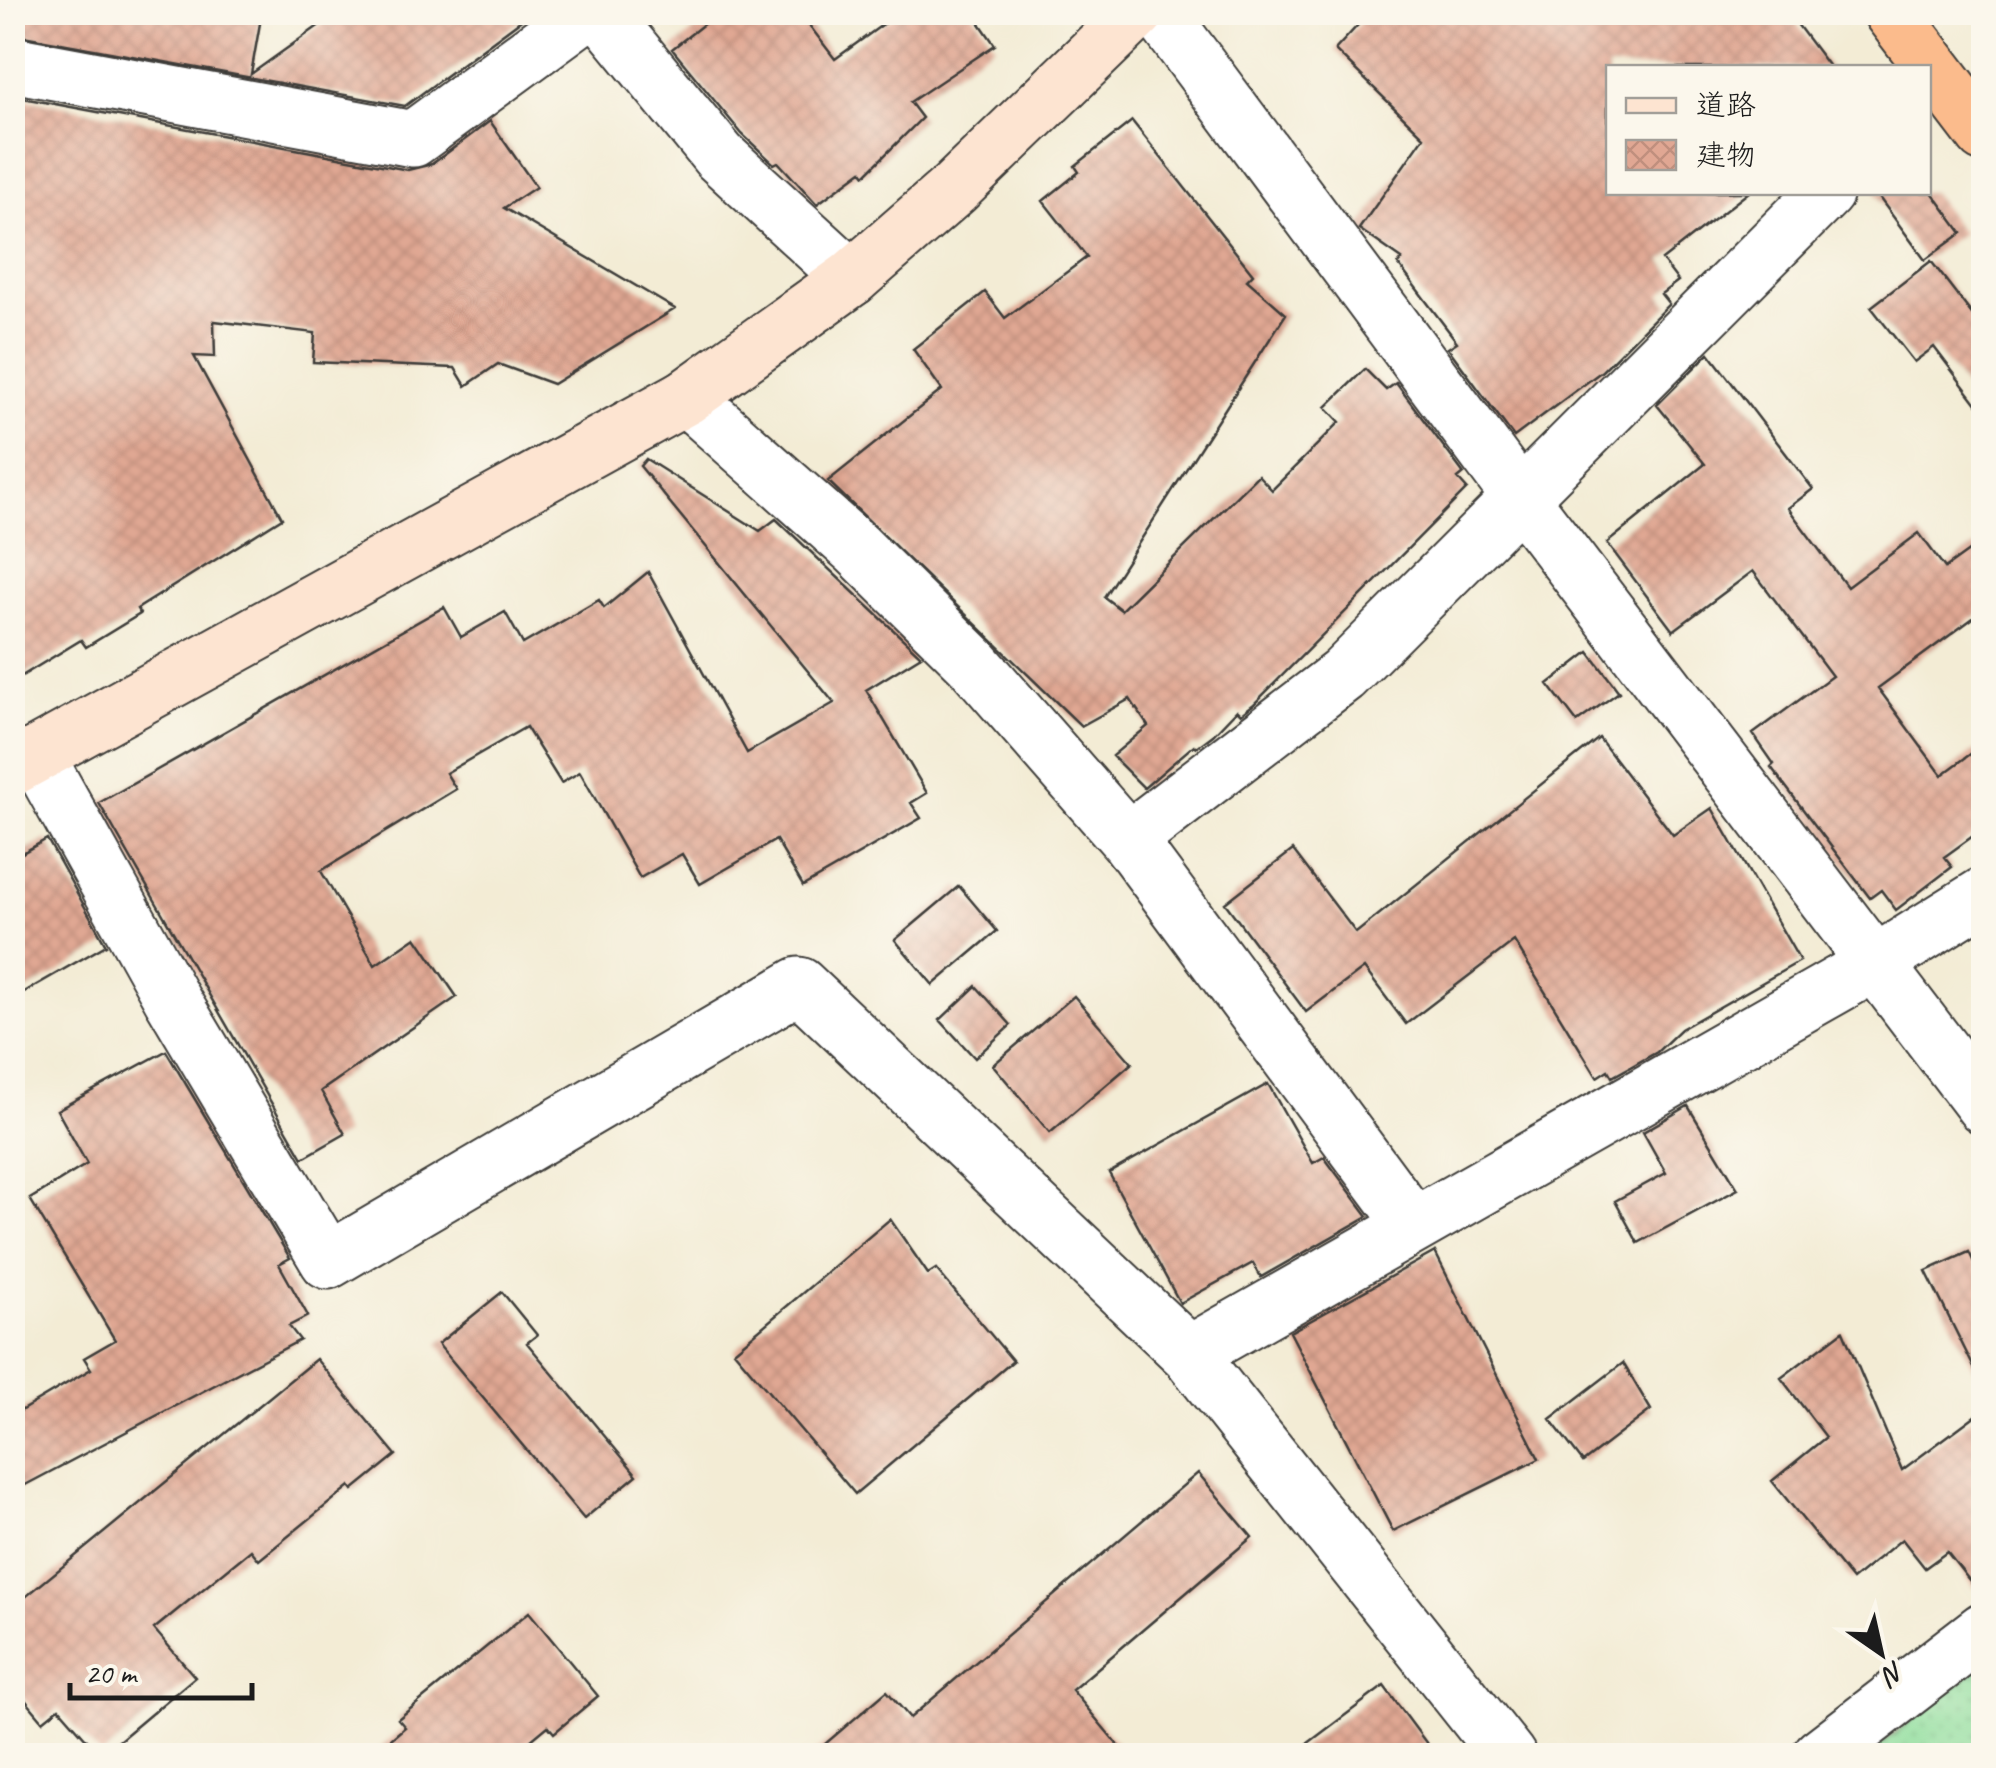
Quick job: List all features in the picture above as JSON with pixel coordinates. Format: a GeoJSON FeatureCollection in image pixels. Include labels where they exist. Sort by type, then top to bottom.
{"type":"FeatureCollection","features":[{"type":"Feature","properties":{"kind":"highway"},"geometry":{"type":"LineString","coordinates":[[1890,12],[1923,65]]}},
{"type":"Feature","properties":{"kind":"highway"},"geometry":{"type":"LineString","coordinates":[[1934,83],[1984,134]]}},
{"type":"Feature","properties":{"kind":"street"},"geometry":{"type":"LineString","coordinates":[[12,64],[413,139],[586,12]]}},
{"type":"Feature","properties":{"kind":"street"},"geometry":{"type":"LineString","coordinates":[[601,12],[719,156],[852,278]]}},
{"type":"Feature","properties":{"kind":"street"},"geometry":{"type":"LineString","coordinates":[[1137,12],[954,189],[852,278],[686,397],[24,761],[328,1261],[798,984],[1189,1354],[1508,1756]]}},
{"type":"Feature","properties":{"kind":"street"},"geometry":{"type":"LineString","coordinates":[[1159,12],[1522,500],[1984,1106]]}},
{"type":"Feature","properties":{"kind":"street"},"geometry":{"type":"LineString","coordinates":[[1128,840],[1342,675],[1522,500],[1823,195]]}},
{"type":"Feature","properties":{"kind":"street"},"geometry":{"type":"LineString","coordinates":[[686,397],[857,550],[972,662],[1128,840],[1414,1226]]}},
{"type":"Feature","properties":{"kind":"street"},"geometry":{"type":"LineString","coordinates":[[1189,1354],[1874,964],[1984,894]]}},
{"type":"Feature","properties":{"kind":"street"},"geometry":{"type":"LineString","coordinates":[[1820,1756],[1984,1630]]}},
{"type":"Feature","properties":{"kind":"green space"},"geometry":{"type":"Polygon","coordinates":[[[1983,1664],[1983,1755],[1866,1755],[1983,1664]]]}},
{"type":"Feature","properties":{"kind":"building"},"geometry":{"type":"Polygon","coordinates":[[[12,12],[262,12],[251,74],[338,12],[532,12],[405,106],[12,34],[12,12]]]}},
{"type":"Feature","properties":{"kind":"building"},"geometry":{"type":"Polygon","coordinates":[[[719,12],[799,12],[835,59],[900,12],[972,12],[995,45],[910,102],[922,118],[865,175],[862,171],[817,204],[778,162],[774,164],[742,134],[672,49],[719,12]]]}},
{"type":"Feature","properties":{"kind":"building"},"geometry":{"type":"Polygon","coordinates":[[[1370,12],[1788,12],[1828,65],[1606,65],[1606,195],[1745,195],[1662,260],[1678,281],[1661,294],[1669,304],[1602,371],[1514,437],[1448,348],[1457,342],[1398,264],[1402,259],[1359,229],[1424,137],[1335,50],[1370,12]]]}},
{"type":"Feature","properties":{"kind":"building"},"geometry":{"type":"Polygon","coordinates":[[[12,96],[408,170],[432,164],[490,121],[536,187],[504,208],[675,309],[553,384],[498,364],[466,386],[455,368],[313,362],[315,333],[214,321],[215,357],[194,356],[282,518],[137,609],[140,614],[86,647],[81,640],[12,682],[12,96]]]}},
{"type":"Feature","properties":{"kind":"building"},"geometry":{"type":"Polygon","coordinates":[[[1132,121],[1253,274],[1247,280],[1286,314],[1104,597],[1121,610],[1258,475],[1272,490],[1340,422],[1326,407],[1365,369],[1386,390],[1396,383],[1464,474],[1458,479],[1467,489],[1254,704],[1241,714],[1237,710],[1213,735],[1197,747],[1194,745],[1144,788],[1112,756],[1148,726],[1130,699],[1081,726],[828,481],[942,390],[913,349],[985,292],[1005,318],[1087,257],[1043,201],[1079,172],[1075,166],[1132,121]]]}},
{"type":"Feature","properties":{"kind":"building"},"geometry":{"type":"Polygon","coordinates":[[[1932,192],[1962,233],[1925,260],[1877,195],[1932,192]]]}},
{"type":"Feature","properties":{"kind":"building"},"geometry":{"type":"Polygon","coordinates":[[[1931,261],[1984,330],[1984,413],[1934,347],[1914,362],[1871,307],[1931,261]]]}},
{"type":"Feature","properties":{"kind":"building"},"geometry":{"type":"Polygon","coordinates":[[[1709,353],[1813,489],[1788,508],[1847,587],[1919,533],[1945,568],[1984,540],[1984,610],[1878,688],[1942,775],[1984,744],[1984,828],[1944,857],[1952,867],[1896,910],[1881,890],[1870,898],[1771,767],[1774,764],[1753,734],[1832,676],[1753,571],[1673,631],[1607,543],[1705,464],[1657,405],[1709,353]]]}},
{"type":"Feature","properties":{"kind":"building"},"geometry":{"type":"Polygon","coordinates":[[[646,459],[760,531],[776,519],[921,656],[866,690],[927,793],[911,803],[921,818],[803,886],[776,840],[700,884],[682,854],[640,878],[580,772],[561,783],[526,727],[446,773],[456,789],[321,871],[375,965],[416,937],[457,997],[321,1091],[345,1134],[303,1158],[99,803],[444,607],[461,637],[505,612],[523,644],[599,600],[604,608],[648,572],[747,753],[834,703],[640,466],[646,459]]]}},
{"type":"Feature","properties":{"kind":"building"},"geometry":{"type":"Polygon","coordinates":[[[1589,652],[1619,692],[1577,722],[1548,684],[1589,652]]]}},
{"type":"Feature","properties":{"kind":"building"},"geometry":{"type":"Polygon","coordinates":[[[1599,738],[1673,835],[1712,808],[1800,961],[1681,1029],[1657,1052],[1612,1077],[1608,1070],[1597,1077],[1514,941],[1406,1024],[1364,968],[1306,1012],[1225,903],[1293,850],[1356,933],[1599,738]]]}},
{"type":"Feature","properties":{"kind":"building"},"geometry":{"type":"Polygon","coordinates":[[[47,839],[106,945],[12,999],[12,859],[47,839]]]}},
{"type":"Feature","properties":{"kind":"building"},"geometry":{"type":"Polygon","coordinates":[[[959,886],[997,931],[933,985],[895,940],[959,886]]]}},
{"type":"Feature","properties":{"kind":"building"},"geometry":{"type":"Polygon","coordinates":[[[976,986],[1011,1025],[975,1058],[940,1020],[976,986]]]}},
{"type":"Feature","properties":{"kind":"building"},"geometry":{"type":"Polygon","coordinates":[[[1074,996],[1132,1063],[1050,1133],[993,1065],[1074,996]]]}},
{"type":"Feature","properties":{"kind":"building"},"geometry":{"type":"Polygon","coordinates":[[[166,1051],[290,1258],[279,1264],[308,1316],[289,1326],[300,1340],[12,1492],[12,1416],[91,1369],[84,1358],[115,1340],[30,1199],[87,1164],[57,1110],[166,1051]]]}},
{"type":"Feature","properties":{"kind":"building"},"geometry":{"type":"Polygon","coordinates":[[[1268,1084],[1313,1163],[1324,1157],[1368,1216],[1261,1277],[1253,1263],[1180,1303],[1109,1173],[1268,1084]]]}},
{"type":"Feature","properties":{"kind":"building"},"geometry":{"type":"Polygon","coordinates":[[[1688,1106],[1738,1189],[1638,1243],[1615,1201],[1666,1173],[1643,1132],[1688,1106]]]}},
{"type":"Feature","properties":{"kind":"building"},"geometry":{"type":"Polygon","coordinates":[[[890,1219],[928,1274],[936,1269],[1013,1361],[855,1494],[734,1351],[890,1219]]]}},
{"type":"Feature","properties":{"kind":"building"},"geometry":{"type":"Polygon","coordinates":[[[1435,1252],[1539,1459],[1393,1531],[1290,1332],[1435,1252]]]}},
{"type":"Feature","properties":{"kind":"building"},"geometry":{"type":"Polygon","coordinates":[[[1969,1252],[1984,1283],[1984,1388],[1926,1271],[1969,1252]]]}},
{"type":"Feature","properties":{"kind":"building"},"geometry":{"type":"Polygon","coordinates":[[[502,1292],[537,1335],[527,1343],[637,1475],[584,1519],[438,1344],[502,1292]]]}},
{"type":"Feature","properties":{"kind":"building"},"geometry":{"type":"Polygon","coordinates":[[[1843,1331],[1902,1470],[1984,1409],[1984,1599],[1947,1552],[1925,1568],[1902,1539],[1852,1580],[1772,1481],[1826,1437],[1781,1378],[1843,1331]]]}},
{"type":"Feature","properties":{"kind":"building"},"geometry":{"type":"Polygon","coordinates":[[[316,1359],[396,1455],[353,1490],[350,1486],[259,1560],[251,1550],[154,1629],[195,1677],[101,1756],[59,1708],[43,1721],[12,1684],[12,1608],[316,1359]]]}},
{"type":"Feature","properties":{"kind":"building"},"geometry":{"type":"Polygon","coordinates":[[[1623,1363],[1651,1410],[1583,1462],[1550,1419],[1623,1363]]]}},
{"type":"Feature","properties":{"kind":"building"},"geometry":{"type":"Polygon","coordinates":[[[1198,1473],[1252,1537],[1072,1690],[1127,1756],[811,1756],[887,1691],[910,1718],[1198,1473]]]}},
{"type":"Feature","properties":{"kind":"building"},"geometry":{"type":"Polygon","coordinates":[[[529,1612],[598,1696],[554,1733],[548,1726],[512,1756],[371,1756],[405,1727],[398,1719],[529,1612]]]}},
{"type":"Feature","properties":{"kind":"building"},"geometry":{"type":"Polygon","coordinates":[[[1384,1686],[1436,1756],[1291,1756],[1384,1686]]]}}]}
